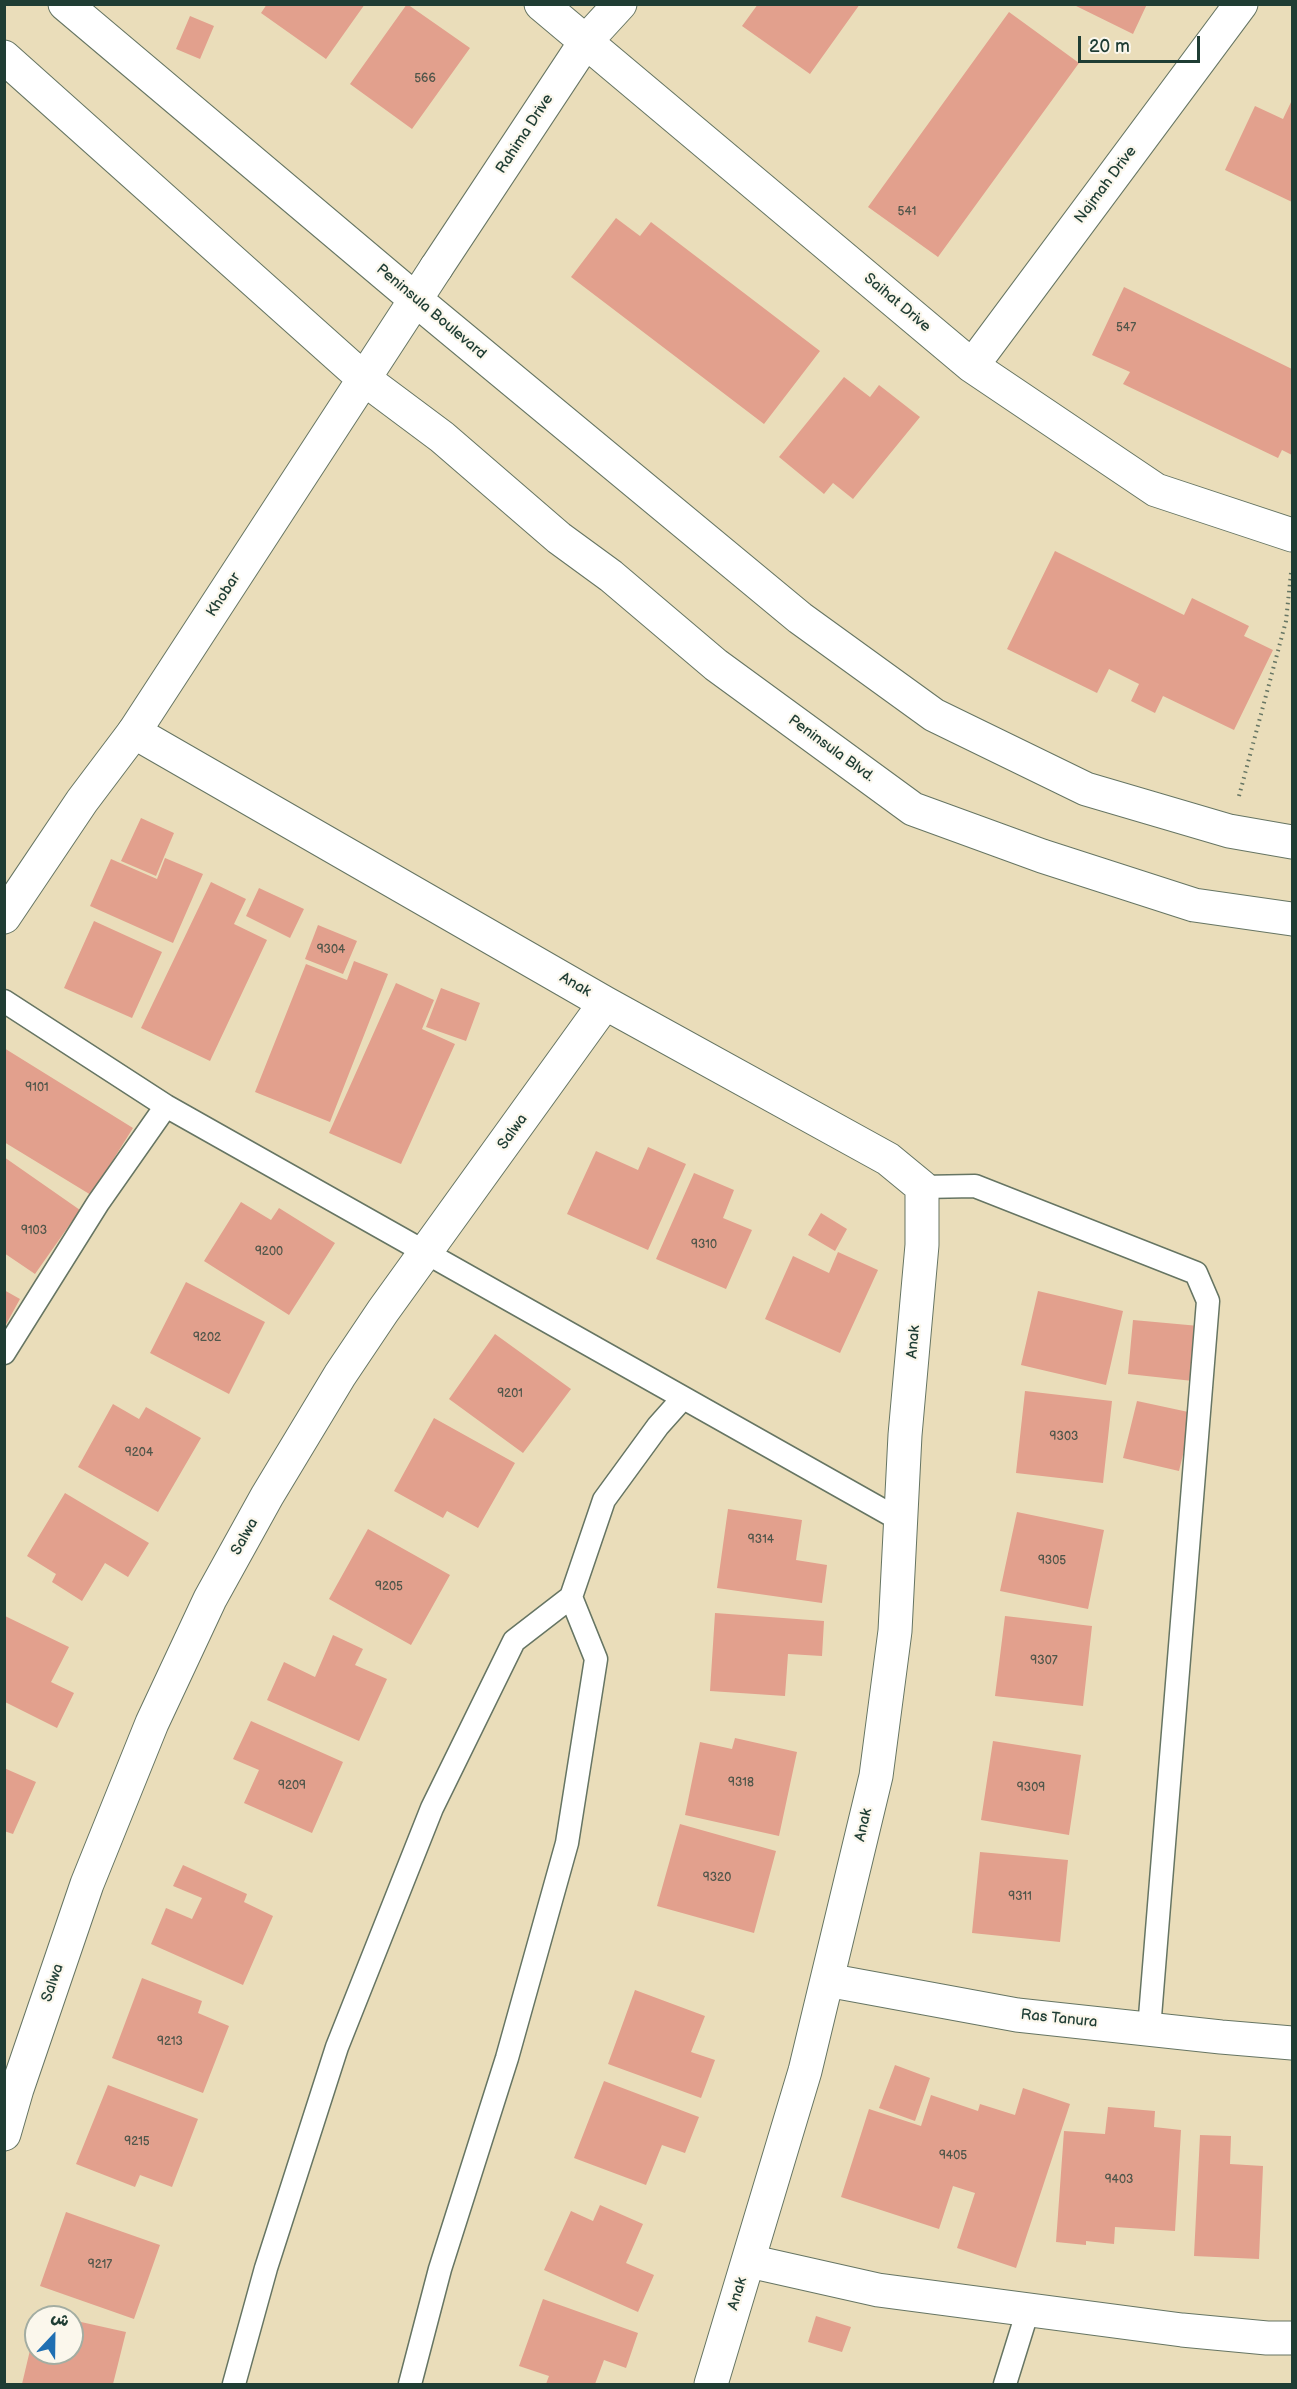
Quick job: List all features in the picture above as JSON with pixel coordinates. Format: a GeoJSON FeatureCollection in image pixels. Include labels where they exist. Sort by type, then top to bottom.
{"type":"FeatureCollection","features":[{"type":"Feature","properties":{"kind":"street","name":"Peninsula Boulevard"},"geometry":{"type":"LineString","coordinates":[[65,4],[416,300],[800,618],[934,715],[1086,789],[1229,831]]}},
{"type":"Feature","properties":{"kind":"street","name":"Saihat Drive"},"geometry":{"type":"LineString","coordinates":[[541,4],[972,366],[1156,490],[1293,535]]}},
{"type":"Feature","properties":{"kind":"street","name":"Rahima Drive"},"geometry":{"type":"LineString","coordinates":[[436,268],[586,41],[620,4]]}},
{"type":"Feature","properties":{"kind":"street","name":"Najmah Drive"},"geometry":{"type":"LineString","coordinates":[[972,366],[1241,4]]}},
{"type":"Feature","properties":{"kind":"street"},"geometry":{"type":"LineString","coordinates":[[4,57],[363,378]]}},
{"type":"Feature","properties":{"kind":"street","name":"Khobar"},"geometry":{"type":"LineString","coordinates":[[4,917],[82,801],[134,732],[436,268]]}},
{"type":"Feature","properties":{"kind":"street","name":"Peninsula Blvd."},"geometry":{"type":"LineString","coordinates":[[363,378],[442,437],[559,538],[611,576],[716,664],[913,809],[1042,855],[1194,905],[1293,920]]}},
{"type":"Feature","properties":{"kind":"street","name":"Anak"},"geometry":{"type":"LineString","coordinates":[[134,732],[605,1003],[888,1159],[922,1187],[922,1245],[905,1435],[895,1631],[876,1776],[805,2072],[711,2385]]}},
{"type":"Feature","properties":{"kind":"street"},"geometry":{"type":"LineString","coordinates":[[1229,831],[1293,842]]}},
{"type":"Feature","properties":{"kind":"street","name":"Salwa"},"geometry":{"type":"LineString","coordinates":[[4,2134],[17,2089],[87,1884],[152,1723],[210,1599],[267,1496],[340,1375],[605,1003]]}},
{"type":"Feature","properties":{"kind":"street","name":"Ras Tanura"},"geometry":{"type":"LineString","coordinates":[[827,1980],[1017,2015],[1293,2043]]}},
{"type":"Feature","properties":{"kind":"street"},"geometry":{"type":"LineString","coordinates":[[748,2261],[878,2290],[1182,2330],[1267,2338],[1293,2338]]}},
{"type":"Feature","properties":{"kind":"lane"},"geometry":{"type":"LineString","coordinates":[[4,1001],[166,1106],[900,1520]]}},
{"type":"Feature","properties":{"kind":"lane"},"geometry":{"type":"LineString","coordinates":[[4,1353],[98,1203],[166,1106]]}},
{"type":"Feature","properties":{"kind":"lane"},"geometry":{"type":"LineString","coordinates":[[922,1187],[975,1186],[1196,1273],[1208,1301],[1149,2029]]}},
{"type":"Feature","properties":{"kind":"lane"},"geometry":{"type":"LineString","coordinates":[[234,2385],[266,2268],[337,2048],[432,1808],[514,1641],[571,1597],[604,1500],[658,1426],[683,1398]]}},
{"type":"Feature","properties":{"kind":"lane"},"geometry":{"type":"LineString","coordinates":[[410,2385],[440,2269],[507,2058],[567,1843],[596,1659],[571,1597]]}},
{"type":"Feature","properties":{"kind":"lane"},"geometry":{"type":"LineString","coordinates":[[1005,2385],[1028,2310]]}},
{"type":"Feature","properties":{"kind":"path"},"geometry":{"type":"LineString","coordinates":[[1229,831],[1286,621],[1291,571]]}},
{"type":"Feature","properties":{"kind":"building"},"geometry":{"type":"Polygon","coordinates":[[[267,4],[365,4],[326,59],[261,13],[267,4]]]}},
{"type":"Feature","properties":{"kind":"building"},"geometry":{"type":"Polygon","coordinates":[[[407,4],[470,48],[412,129],[350,84],[407,4]]]}},
{"type":"Feature","properties":{"kind":"building"},"geometry":{"type":"Polygon","coordinates":[[[758,4],[860,4],[810,74],[742,26],[758,4]]]}},
{"type":"Feature","properties":{"kind":"building"},"geometry":{"type":"Polygon","coordinates":[[[1072,4],[1147,4],[1133,34],[1072,4]]]}},
{"type":"Feature","properties":{"kind":"building"},"geometry":{"type":"Polygon","coordinates":[[[1009,12],[1079,63],[938,257],[868,207],[1009,12]]]}},
{"type":"Feature","properties":{"kind":"building"},"geometry":{"type":"Polygon","coordinates":[[[190,16],[214,26],[200,59],[176,49],[190,16]]]}},
{"type":"Feature","properties":{"kind":"building"},"geometry":{"type":"Polygon","coordinates":[[[1292,100],[1292,202],[1225,170],[1255,106],[1283,119],[1292,100]]]}},
{"type":"Feature","properties":{"kind":"building"},"geometry":{"type":"Polygon","coordinates":[[[616,218],[640,236],[651,222],[820,351],[764,424],[571,277],[616,218]]]}},
{"type":"Feature","properties":{"kind":"building"},"geometry":{"type":"Polygon","coordinates":[[[1124,287],[1292,369],[1292,455],[1282,450],[1278,458],[1123,384],[1130,372],[1092,355],[1124,287]]]}},
{"type":"Feature","properties":{"kind":"building"},"geometry":{"type":"Polygon","coordinates":[[[844,377],[870,397],[879,385],[920,417],[853,499],[833,483],[824,494],[779,457],[844,377]]]}},
{"type":"Feature","properties":{"kind":"building"},"geometry":{"type":"Polygon","coordinates":[[[1055,551],[1184,615],[1192,598],[1249,626],[1244,636],[1273,650],[1234,730],[1163,696],[1155,713],[1131,701],[1139,684],[1109,669],[1097,693],[1007,649],[1055,551]]]}},
{"type":"Feature","properties":{"kind":"building"},"geometry":{"type":"Polygon","coordinates":[[[141,818],[174,833],[156,876],[121,861],[141,818]]]}},
{"type":"Feature","properties":{"kind":"building"},"geometry":{"type":"Polygon","coordinates":[[[165,858],[203,874],[173,943],[90,906],[111,859],[157,879],[165,858]]]}},
{"type":"Feature","properties":{"kind":"building"},"geometry":{"type":"Polygon","coordinates":[[[211,882],[246,899],[234,924],[267,940],[210,1061],[141,1028],[211,882]]]}},
{"type":"Feature","properties":{"kind":"building"},"geometry":{"type":"Polygon","coordinates":[[[259,888],[304,909],[290,938],[246,916],[259,888]]]}},
{"type":"Feature","properties":{"kind":"building"},"geometry":{"type":"Polygon","coordinates":[[[94,921],[162,952],[132,1018],[64,988],[94,921]]]}},
{"type":"Feature","properties":{"kind":"building"},"geometry":{"type":"Polygon","coordinates":[[[318,925],[357,941],[343,974],[305,959],[318,925]]]}},
{"type":"Feature","properties":{"kind":"building"},"geometry":{"type":"Polygon","coordinates":[[[354,961],[388,974],[330,1122],[255,1092],[306,964],[347,980],[354,961]]]}},
{"type":"Feature","properties":{"kind":"building"},"geometry":{"type":"Polygon","coordinates":[[[396,983],[434,1000],[422,1029],[455,1044],[401,1164],[329,1133],[396,983]]]}},
{"type":"Feature","properties":{"kind":"building"},"geometry":{"type":"Polygon","coordinates":[[[441,988],[480,1003],[466,1041],[426,1027],[441,988]]]}},
{"type":"Feature","properties":{"kind":"building"},"geometry":{"type":"Polygon","coordinates":[[[4,1048],[133,1128],[91,1195],[4,1142],[4,1048]]]}},
{"type":"Feature","properties":{"kind":"building"},"geometry":{"type":"Polygon","coordinates":[[[648,1147],[686,1164],[648,1250],[567,1214],[596,1151],[638,1170],[648,1147]]]}},
{"type":"Feature","properties":{"kind":"building"},"geometry":{"type":"Polygon","coordinates":[[[4,1157],[80,1210],[35,1274],[4,1253],[4,1157]]]}},
{"type":"Feature","properties":{"kind":"building"},"geometry":{"type":"Polygon","coordinates":[[[694,1173],[734,1190],[723,1218],[752,1230],[726,1289],[656,1259],[694,1173]]]}},
{"type":"Feature","properties":{"kind":"building"},"geometry":{"type":"Polygon","coordinates":[[[241,1202],[271,1220],[279,1208],[335,1243],[289,1315],[204,1261],[241,1202]]]}},
{"type":"Feature","properties":{"kind":"building"},"geometry":{"type":"Polygon","coordinates":[[[821,1213],[847,1229],[835,1251],[808,1235],[821,1213]]]}},
{"type":"Feature","properties":{"kind":"building"},"geometry":{"type":"Polygon","coordinates":[[[838,1252],[878,1270],[840,1353],[765,1319],[793,1256],[829,1273],[838,1252]]]}},
{"type":"Feature","properties":{"kind":"building"},"geometry":{"type":"Polygon","coordinates":[[[186,1282],[265,1322],[229,1394],[150,1353],[186,1282]]]}},
{"type":"Feature","properties":{"kind":"building"},"geometry":{"type":"Polygon","coordinates":[[[4,1290],[20,1299],[4,1328],[4,1290]]]}},
{"type":"Feature","properties":{"kind":"building"},"geometry":{"type":"Polygon","coordinates":[[[1038,1291],[1123,1311],[1106,1385],[1021,1365],[1038,1291]]]}},
{"type":"Feature","properties":{"kind":"building"},"geometry":{"type":"Polygon","coordinates":[[[1133,1320],[1199,1326],[1193,1381],[1128,1374],[1133,1320]]]}},
{"type":"Feature","properties":{"kind":"building"},"geometry":{"type":"Polygon","coordinates":[[[495,1334],[571,1389],[523,1453],[449,1399],[495,1334]]]}},
{"type":"Feature","properties":{"kind":"building"},"geometry":{"type":"Polygon","coordinates":[[[1025,1391],[1112,1401],[1103,1483],[1016,1473],[1025,1391]]]}},
{"type":"Feature","properties":{"kind":"building"},"geometry":{"type":"Polygon","coordinates":[[[1137,1401],[1193,1413],[1179,1471],[1123,1458],[1137,1401]]]}},
{"type":"Feature","properties":{"kind":"building"},"geometry":{"type":"Polygon","coordinates":[[[113,1404],[139,1419],[146,1407],[201,1438],[158,1512],[78,1467],[113,1404]]]}},
{"type":"Feature","properties":{"kind":"building"},"geometry":{"type":"Polygon","coordinates":[[[434,1418],[515,1463],[478,1528],[447,1511],[443,1518],[394,1491],[434,1418]]]}},
{"type":"Feature","properties":{"kind":"building"},"geometry":{"type":"Polygon","coordinates":[[[65,1493],[149,1543],[128,1577],[105,1563],[82,1601],[52,1582],[56,1574],[27,1556],[65,1493]]]}},
{"type":"Feature","properties":{"kind":"building"},"geometry":{"type":"Polygon","coordinates":[[[728,1509],[802,1520],[796,1560],[827,1565],[822,1603],[717,1588],[728,1509]]]}},
{"type":"Feature","properties":{"kind":"building"},"geometry":{"type":"Polygon","coordinates":[[[1017,1512],[1104,1530],[1088,1609],[1000,1591],[1017,1512]]]}},
{"type":"Feature","properties":{"kind":"building"},"geometry":{"type":"Polygon","coordinates":[[[368,1529],[450,1575],[411,1645],[329,1599],[368,1529]]]}},
{"type":"Feature","properties":{"kind":"building"},"geometry":{"type":"Polygon","coordinates":[[[715,1613],[824,1621],[822,1656],[788,1654],[785,1696],[710,1691],[715,1613]]]}},
{"type":"Feature","properties":{"kind":"building"},"geometry":{"type":"Polygon","coordinates":[[[5,1616],[69,1647],[51,1682],[74,1693],[57,1728],[5,1702],[5,1616]]]}},
{"type":"Feature","properties":{"kind":"building"},"geometry":{"type":"Polygon","coordinates":[[[1005,1616],[1092,1626],[1083,1706],[995,1696],[1005,1616]]]}},
{"type":"Feature","properties":{"kind":"building"},"geometry":{"type":"Polygon","coordinates":[[[333,1635],[363,1649],[355,1665],[387,1679],[359,1741],[267,1700],[284,1662],[315,1677],[333,1635]]]}},
{"type":"Feature","properties":{"kind":"building"},"geometry":{"type":"Polygon","coordinates":[[[251,1721],[343,1762],[312,1833],[244,1803],[259,1770],[233,1759],[251,1721]]]}},
{"type":"Feature","properties":{"kind":"building"},"geometry":{"type":"Polygon","coordinates":[[[735,1738],[797,1752],[779,1836],[685,1815],[700,1742],[732,1749],[735,1738]]]}},
{"type":"Feature","properties":{"kind":"building"},"geometry":{"type":"Polygon","coordinates":[[[993,1741],[1081,1755],[1069,1835],[981,1820],[993,1741]]]}},
{"type":"Feature","properties":{"kind":"building"},"geometry":{"type":"Polygon","coordinates":[[[4,1768],[36,1782],[13,1834],[4,1831],[4,1768]]]}},
{"type":"Feature","properties":{"kind":"building"},"geometry":{"type":"Polygon","coordinates":[[[680,1824],[776,1851],[754,1933],[657,1906],[680,1824]]]}},
{"type":"Feature","properties":{"kind":"building"},"geometry":{"type":"Polygon","coordinates":[[[980,1852],[1068,1860],[1060,1942],[972,1933],[980,1852]]]}},
{"type":"Feature","properties":{"kind":"building"},"geometry":{"type":"Polygon","coordinates":[[[183,1865],[247,1894],[244,1902],[273,1916],[243,1985],[151,1944],[166,1908],[192,1919],[202,1898],[173,1886],[183,1865]]]}},
{"type":"Feature","properties":{"kind":"building"},"geometry":{"type":"Polygon","coordinates":[[[142,1978],[202,2001],[198,2013],[229,2026],[203,2093],[112,2058],[142,1978]]]}},
{"type":"Feature","properties":{"kind":"building"},"geometry":{"type":"Polygon","coordinates":[[[635,1990],[705,2016],[691,2052],[715,2060],[701,2098],[608,2064],[635,1990]]]}},
{"type":"Feature","properties":{"kind":"building"},"geometry":{"type":"Polygon","coordinates":[[[895,2065],[930,2078],[915,2121],[879,2108],[895,2065]]]}},
{"type":"Feature","properties":{"kind":"building"},"geometry":{"type":"Polygon","coordinates":[[[604,2081],[699,2117],[685,2153],[662,2145],[646,2185],[574,2158],[604,2081]]]}},
{"type":"Feature","properties":{"kind":"building"},"geometry":{"type":"Polygon","coordinates":[[[108,2085],[198,2119],[172,2187],[140,2175],[135,2187],[76,2164],[108,2085]]]}},
{"type":"Feature","properties":{"kind":"building"},"geometry":{"type":"Polygon","coordinates":[[[1023,2088],[1070,2104],[1016,2268],[957,2248],[975,2193],[953,2186],[939,2229],[841,2197],[869,2109],[921,2126],[931,2095],[978,2111],[980,2104],[1015,2115],[1023,2088]]]}},
{"type":"Feature","properties":{"kind":"building"},"geometry":{"type":"Polygon","coordinates":[[[1108,2107],[1155,2111],[1154,2127],[1181,2130],[1175,2231],[1115,2227],[1114,2244],[1086,2241],[1086,2245],[1056,2242],[1064,2131],[1105,2134],[1108,2107]]]}},
{"type":"Feature","properties":{"kind":"building"},"geometry":{"type":"Polygon","coordinates":[[[1200,2135],[1231,2136],[1230,2164],[1263,2166],[1259,2259],[1194,2256],[1200,2135]]]}},
{"type":"Feature","properties":{"kind":"building"},"geometry":{"type":"Polygon","coordinates":[[[600,2205],[643,2224],[626,2263],[654,2275],[638,2312],[544,2270],[571,2211],[593,2221],[600,2205]]]}},
{"type":"Feature","properties":{"kind":"building"},"geometry":{"type":"Polygon","coordinates":[[[66,2212],[160,2245],[134,2319],[40,2286],[66,2212]]]}},
{"type":"Feature","properties":{"kind":"building"},"geometry":{"type":"Polygon","coordinates":[[[543,2299],[638,2333],[626,2368],[604,2360],[595,2384],[546,2384],[549,2376],[519,2366],[543,2299]]]}},
{"type":"Feature","properties":{"kind":"building"},"geometry":{"type":"Polygon","coordinates":[[[816,2316],[851,2327],[842,2352],[808,2342],[816,2316]]]}},
{"type":"Feature","properties":{"kind":"building"},"geometry":{"type":"Polygon","coordinates":[[[84,2323],[126,2332],[113,2384],[22,2384],[26,2365],[84,2365],[84,2323]]]}}]}
